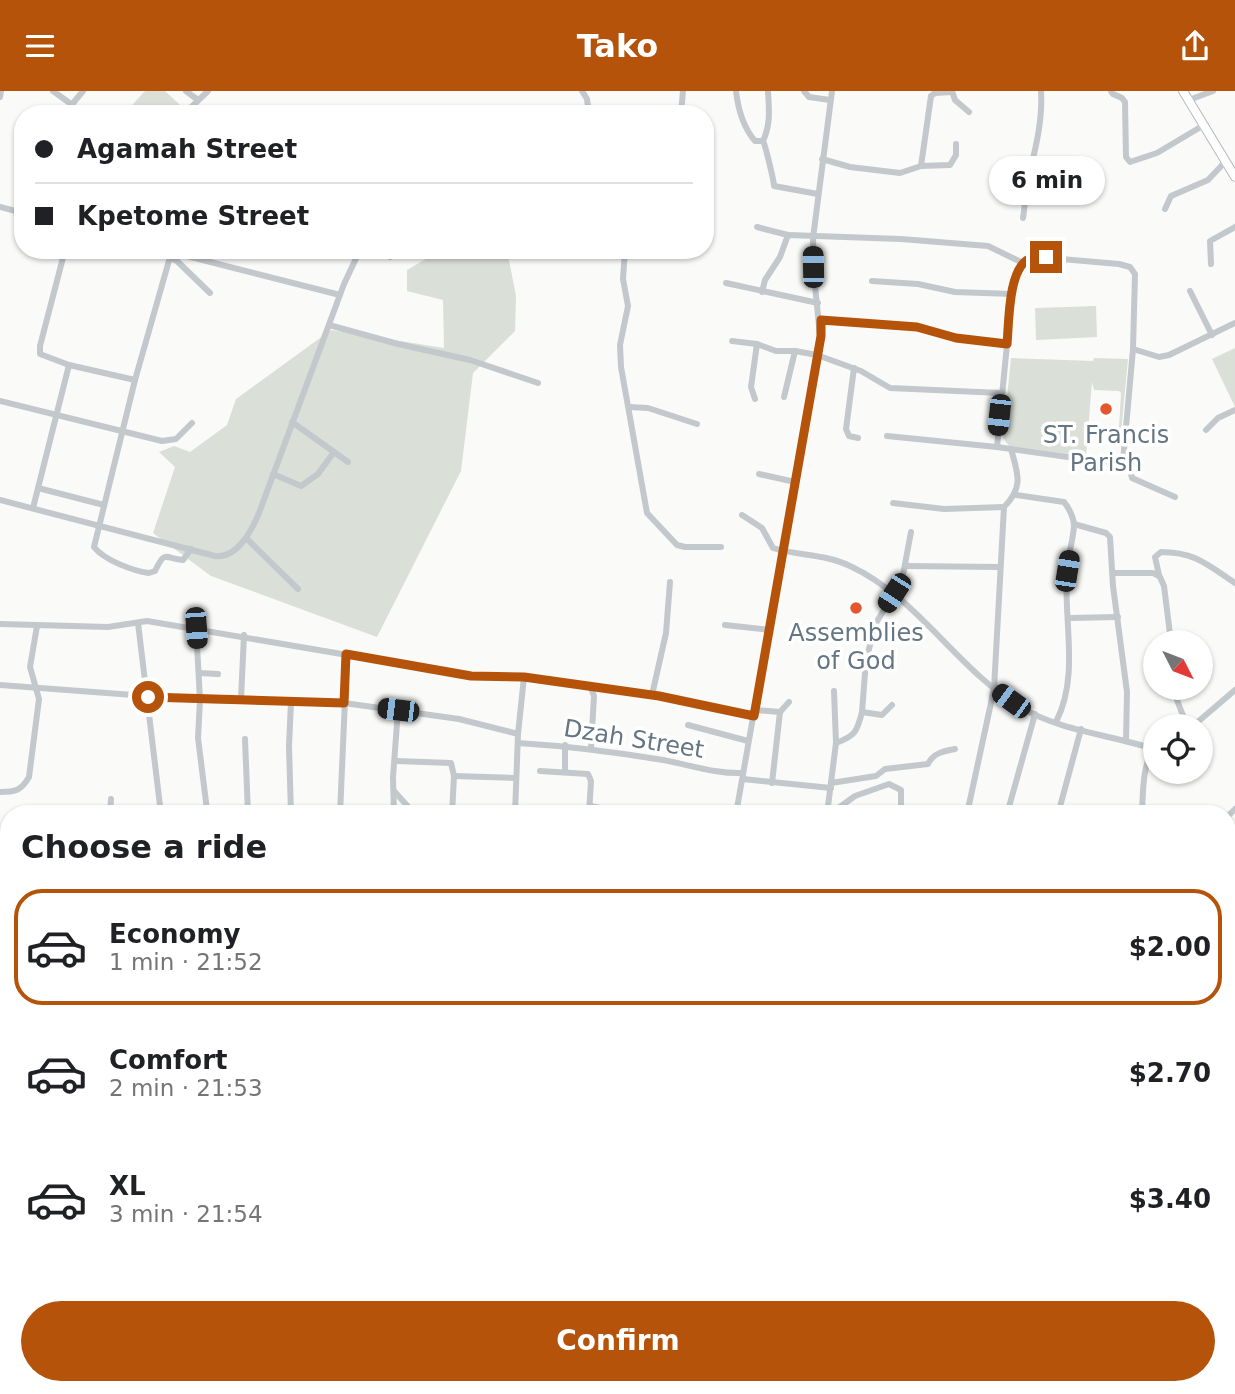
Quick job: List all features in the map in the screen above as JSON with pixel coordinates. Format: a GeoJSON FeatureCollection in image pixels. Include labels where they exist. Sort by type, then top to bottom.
{"type":"FeatureCollection","features":[{"type":"Feature","properties":{"kind":"main road"},"geometry":{"type":"LineString","coordinates":[[1183,91],[1234,173]]}},
{"type":"Feature","properties":{"kind":"street"},"geometry":{"type":"LineString","coordinates":[[0,97],[2,91]]}},
{"type":"Feature","properties":{"kind":"street"},"geometry":{"type":"LineString","coordinates":[[53,91],[71,104],[83,91]]}},
{"type":"Feature","properties":{"kind":"street"},"geometry":{"type":"LineString","coordinates":[[186,91],[198,100]]}},
{"type":"Feature","properties":{"kind":"street"},"geometry":{"type":"LineString","coordinates":[[193,105],[208,91]]}},
{"type":"Feature","properties":{"kind":"street"},"geometry":{"type":"LineString","coordinates":[[736,91],[738,109],[749,134],[755,141],[763,141]]}},
{"type":"Feature","properties":{"kind":"street"},"geometry":{"type":"LineString","coordinates":[[763,141],[770,111],[768,91]]}},
{"type":"Feature","properties":{"kind":"street"},"geometry":{"type":"LineString","coordinates":[[804,91],[809,97],[830,100]]}},
{"type":"Feature","properties":{"kind":"street"},"geometry":{"type":"LineString","coordinates":[[738,805],[817,355],[821,320],[813,267],[814,236],[832,91]]}},
{"type":"Feature","properties":{"kind":"street"},"geometry":{"type":"LineString","coordinates":[[921,166],[930,96],[952,91],[955,100],[969,113]]}},
{"type":"Feature","properties":{"kind":"street"},"geometry":{"type":"LineString","coordinates":[[1023,218],[1041,113],[1041,91]]}},
{"type":"Feature","properties":{"kind":"street"},"geometry":{"type":"LineString","coordinates":[[1111,91],[1125,102],[1126,157],[1130,162],[1157,153],[1204,125]]}},
{"type":"Feature","properties":{"kind":"street"},"geometry":{"type":"LineString","coordinates":[[1189,100],[1213,91]]}},
{"type":"Feature","properties":{"kind":"street"},"geometry":{"type":"LineString","coordinates":[[763,141],[767,148],[767,161],[774,177],[774,186],[818,194]]}},
{"type":"Feature","properties":{"kind":"street"},"geometry":{"type":"LineString","coordinates":[[822,159],[850,167],[900,173],[921,166],[950,165],[956,155],[956,144]]}},
{"type":"Feature","properties":{"kind":"street"},"geometry":{"type":"LineString","coordinates":[[1165,209],[1171,196],[1208,180],[1225,162]]}},
{"type":"Feature","properties":{"kind":"street"},"geometry":{"type":"LineString","coordinates":[[1033,164],[1064,165]]}},
{"type":"Feature","properties":{"kind":"street"},"geometry":{"type":"LineString","coordinates":[[757,227],[788,235],[901,239],[988,246],[1023,263]]}},
{"type":"Feature","properties":{"kind":"street"},"geometry":{"type":"LineString","coordinates":[[1211,264],[1210,241],[1235,227]]}},
{"type":"Feature","properties":{"kind":"street"},"geometry":{"type":"LineString","coordinates":[[762,292],[765,280],[780,257],[788,235]]}},
{"type":"Feature","properties":{"kind":"street"},"geometry":{"type":"LineString","coordinates":[[997,447],[1012,294],[1017,273],[1023,263],[1029,258],[1038,257],[1130,267],[1135,274],[1133,349],[1123,461]]}},
{"type":"Feature","properties":{"kind":"street"},"geometry":{"type":"LineString","coordinates":[[63,259],[39,351],[42,355],[69,365],[135,380]]}},
{"type":"Feature","properties":{"kind":"street"},"geometry":{"type":"LineString","coordinates":[[170,259],[135,380],[94,544],[95,550],[143,573],[155,571],[160,559],[165,556],[183,560],[191,549]]}},
{"type":"Feature","properties":{"kind":"street"},"geometry":{"type":"LineString","coordinates":[[175,259],[210,293]]}},
{"type":"Feature","properties":{"kind":"street"},"geometry":{"type":"LineString","coordinates":[[192,259],[340,295]]}},
{"type":"Feature","properties":{"kind":"street"},"geometry":{"type":"LineString","coordinates":[[0,500],[224,557],[246,538],[259,513],[340,295],[356,259]]}},
{"type":"Feature","properties":{"kind":"street"},"geometry":{"type":"LineString","coordinates":[[624,259],[623,279],[628,306],[620,355],[647,513],[677,545],[721,547]]}},
{"type":"Feature","properties":{"kind":"street"},"geometry":{"type":"LineString","coordinates":[[872,281],[918,284],[955,292],[1012,294]]}},
{"type":"Feature","properties":{"kind":"street"},"geometry":{"type":"LineString","coordinates":[[726,283],[818,303]]}},
{"type":"Feature","properties":{"kind":"street"},"geometry":{"type":"LineString","coordinates":[[1190,291],[1212,335]]}},
{"type":"Feature","properties":{"kind":"street"},"geometry":{"type":"LineString","coordinates":[[821,320],[917,327],[956,338],[1007,344]]}},
{"type":"Feature","properties":{"kind":"street"},"geometry":{"type":"LineString","coordinates":[[1133,349],[1163,357],[1235,323]]}},
{"type":"Feature","properties":{"kind":"street"},"geometry":{"type":"LineString","coordinates":[[329,325],[470,360],[538,383]]}},
{"type":"Feature","properties":{"kind":"street"},"geometry":{"type":"LineString","coordinates":[[732,341],[757,344],[776,351],[817,355],[854,368],[890,388],[1001,393]]}},
{"type":"Feature","properties":{"kind":"street"},"geometry":{"type":"LineString","coordinates":[[755,400],[751,387],[757,344]]}},
{"type":"Feature","properties":{"kind":"street"},"geometry":{"type":"LineString","coordinates":[[784,397],[794,351]]}},
{"type":"Feature","properties":{"kind":"street"},"geometry":{"type":"LineString","coordinates":[[33,508],[69,365]]}},
{"type":"Feature","properties":{"kind":"street"},"geometry":{"type":"LineString","coordinates":[[854,368],[846,429],[849,436],[858,438]]}},
{"type":"Feature","properties":{"kind":"street"},"geometry":{"type":"LineString","coordinates":[[0,401],[168,442],[178,437],[192,423]]}},
{"type":"Feature","properties":{"kind":"street"},"geometry":{"type":"LineString","coordinates":[[629,407],[648,408],[697,424]]}},
{"type":"Feature","properties":{"kind":"street"},"geometry":{"type":"LineString","coordinates":[[1206,430],[1218,418],[1235,410]]}},
{"type":"Feature","properties":{"kind":"street"},"geometry":{"type":"LineString","coordinates":[[292,422],[348,462]]}},
{"type":"Feature","properties":{"kind":"street"},"geometry":{"type":"LineString","coordinates":[[887,436],[997,447],[1104,462],[1123,461],[1129,465],[1132,478],[1175,497]]}},
{"type":"Feature","properties":{"kind":"street"},"geometry":{"type":"LineString","coordinates":[[893,503],[944,509],[1004,506],[1016,495],[1018,473],[1011,449]]}},
{"type":"Feature","properties":{"kind":"street"},"geometry":{"type":"LineString","coordinates":[[273,474],[300,486],[318,474],[334,452]]}},
{"type":"Feature","properties":{"kind":"street"},"geometry":{"type":"LineString","coordinates":[[759,474],[796,482]]}},
{"type":"Feature","properties":{"kind":"street"},"geometry":{"type":"LineString","coordinates":[[38,488],[104,505]]}},
{"type":"Feature","properties":{"kind":"street"},"geometry":{"type":"LineString","coordinates":[[1016,495],[1063,502],[1068,506],[1074,524],[1067,571],[1069,618],[1066,687],[1056,722]]}},
{"type":"Feature","properties":{"kind":"street"},"geometry":{"type":"LineString","coordinates":[[969,805],[994,689],[1004,506]]}},
{"type":"Feature","properties":{"kind":"street"},"geometry":{"type":"LineString","coordinates":[[742,515],[762,528],[773,548],[850,565],[894,593],[994,689],[1035,714],[1143,745]]}},
{"type":"Feature","properties":{"kind":"street"},"geometry":{"type":"LineString","coordinates":[[1074,524],[1110,535],[1127,692],[1126,740]]}},
{"type":"Feature","properties":{"kind":"street"},"geometry":{"type":"LineString","coordinates":[[836,743],[854,734],[862,712],[866,660],[873,633],[876,623],[902,580],[911,532]]}},
{"type":"Feature","properties":{"kind":"street"},"geometry":{"type":"LineString","coordinates":[[246,538],[298,589]]}},
{"type":"Feature","properties":{"kind":"street"},"geometry":{"type":"LineString","coordinates":[[1170,630],[1164,586],[1155,557],[1161,552],[1194,556],[1235,583]]}},
{"type":"Feature","properties":{"kind":"street"},"geometry":{"type":"LineString","coordinates":[[905,566],[1000,566]]}},
{"type":"Feature","properties":{"kind":"street"},"geometry":{"type":"LineString","coordinates":[[1113,573],[1159,575]]}},
{"type":"Feature","properties":{"kind":"street"},"geometry":{"type":"LineString","coordinates":[[652,695],[666,633],[670,582]]}},
{"type":"Feature","properties":{"kind":"street"},"geometry":{"type":"LineString","coordinates":[[1069,618],[1118,617]]}},
{"type":"Feature","properties":{"kind":"street"},"geometry":{"type":"LineString","coordinates":[[0,624],[108,627],[147,621],[244,635],[471,676],[524,677],[754,713],[780,712]]}},
{"type":"Feature","properties":{"kind":"street"},"geometry":{"type":"LineString","coordinates":[[138,623],[159,805]]}},
{"type":"Feature","properties":{"kind":"street"},"geometry":{"type":"LineString","coordinates":[[725,625],[770,630]]}},
{"type":"Feature","properties":{"kind":"street"},"geometry":{"type":"LineString","coordinates":[[0,792],[15,792],[23,788],[29,777],[39,699],[30,667],[37,626]]}},
{"type":"Feature","properties":{"kind":"street"},"geometry":{"type":"LineString","coordinates":[[196,628],[201,700],[198,738],[206,805]]}},
{"type":"Feature","properties":{"kind":"street"},"geometry":{"type":"LineString","coordinates":[[241,699],[244,635]]}},
{"type":"Feature","properties":{"kind":"street"},"geometry":{"type":"LineString","coordinates":[[340,805],[346,654]]}},
{"type":"Feature","properties":{"kind":"street"},"geometry":{"type":"LineString","coordinates":[[199,673],[218,674]]}},
{"type":"Feature","properties":{"kind":"street"},"geometry":{"type":"LineString","coordinates":[[515,805],[524,677]]}},
{"type":"Feature","properties":{"kind":"street"},"geometry":{"type":"LineString","coordinates":[[0,685],[201,700],[344,703],[459,719],[518,734]]}},
{"type":"Feature","properties":{"kind":"street"},"geometry":{"type":"LineString","coordinates":[[591,688],[594,696],[591,748]]}},
{"type":"Feature","properties":{"kind":"street"},"geometry":{"type":"LineString","coordinates":[[1207,714],[1235,690]]}},
{"type":"Feature","properties":{"kind":"street"},"geometry":{"type":"LineString","coordinates":[[829,805],[836,743],[834,691]]}},
{"type":"Feature","properties":{"kind":"street"},"geometry":{"type":"LineString","coordinates":[[290,805],[291,702]]}},
{"type":"Feature","properties":{"kind":"street"},"geometry":{"type":"LineString","coordinates":[[772,783],[780,712],[789,702]]}},
{"type":"Feature","properties":{"kind":"street"},"geometry":{"type":"LineString","coordinates":[[862,712],[883,715],[892,705]]}},
{"type":"Feature","properties":{"kind":"street"},"geometry":{"type":"LineString","coordinates":[[394,805],[393,777],[398,710]]}},
{"type":"Feature","properties":{"kind":"street"},"geometry":{"type":"LineString","coordinates":[[1010,805],[1035,714]]}},
{"type":"Feature","properties":{"kind":"street"},"geometry":{"type":"LineString","coordinates":[[688,725],[748,741]]}},
{"type":"Feature","properties":{"kind":"street"},"geometry":{"type":"LineString","coordinates":[[1060,805],[1081,729]]}},
{"type":"Feature","properties":{"kind":"street"},"geometry":{"type":"LineString","coordinates":[[245,739],[248,805]]}},
{"type":"Feature","properties":{"kind":"street","name":"Dzah Street"},"geometry":{"type":"LineString","coordinates":[[518,743],[591,748],[671,761],[772,783],[831,785],[876,776],[885,769],[928,764],[930,759],[939,753],[955,749]]}},
{"type":"Feature","properties":{"kind":"street"},"geometry":{"type":"LineString","coordinates":[[565,745],[565,772]]}},
{"type":"Feature","properties":{"kind":"street"},"geometry":{"type":"LineString","coordinates":[[396,761],[450,762],[454,776],[452,805]]}},
{"type":"Feature","properties":{"kind":"street"},"geometry":{"type":"LineString","coordinates":[[540,771],[589,776],[589,805]]}},
{"type":"Feature","properties":{"kind":"street"},"geometry":{"type":"LineString","coordinates":[[454,776],[515,778]]}},
{"type":"Feature","properties":{"kind":"street"},"geometry":{"type":"LineString","coordinates":[[842,805],[855,796],[889,784],[901,790],[901,805]]}},
{"type":"Feature","properties":{"kind":"street"},"geometry":{"type":"LineString","coordinates":[[1143,805],[1146,784]]}},
{"type":"Feature","properties":{"kind":"street"},"geometry":{"type":"LineString","coordinates":[[394,791],[407,805]]}},
{"type":"Feature","properties":{"kind":"street"},"geometry":{"type":"LineString","coordinates":[[111,799],[111,805]]}},
{"type":"Feature","properties":{"kind":"shaded area"},"geometry":{"type":"Polygon","coordinates":[[[145,91],[165,91],[180,105],[132,105],[145,91]]]}},
{"type":"Feature","properties":{"kind":"shaded area"},"geometry":{"type":"Polygon","coordinates":[[[426,259],[509,259],[516,296],[515,331],[473,373],[461,471],[377,637],[211,576],[153,533],[175,467],[159,452],[174,446],[190,452],[227,425],[236,399],[331,330],[444,348],[443,300],[407,291],[407,270],[426,259]]]}},
{"type":"Feature","properties":{"kind":"shaded area"},"geometry":{"type":"Polygon","coordinates":[[[1096,306],[1097,337],[1036,340],[1035,308],[1096,306]]]}},
{"type":"Feature","properties":{"kind":"shaded area"},"geometry":{"type":"Polygon","coordinates":[[[1235,348],[1235,407],[1212,359],[1235,348]]]}},
{"type":"Feature","properties":{"kind":"shaded area"},"geometry":{"type":"Polygon","coordinates":[[[1011,358],[1093,361],[1094,358],[1128,359],[1121,433],[1115,432],[1119,427],[1121,393],[1094,390],[1092,382],[1086,456],[1009,446],[1003,438],[1011,358]]]}},
{"type":"Feature","properties":{"kind":"place","name":"ST. Francis Parish"},"geometry":{"type":"Point","coordinates":[1106,409]}},
{"type":"Feature","properties":{"kind":"place","name":"Assemblies of God"},"geometry":{"type":"Point","coordinates":[856,608]}},
{"type":"Feature","properties":{"kind":"route"},"geometry":{"type":"LineString","coordinates":[[148,697],[344,703],[346,654],[471,676],[524,677],[659,696],[754,716],[796,482],[799,448],[821,336],[821,320],[917,327],[943,336],[1007,344],[1013,283],[1017,273],[1026,260],[1046,257]]}}]}
